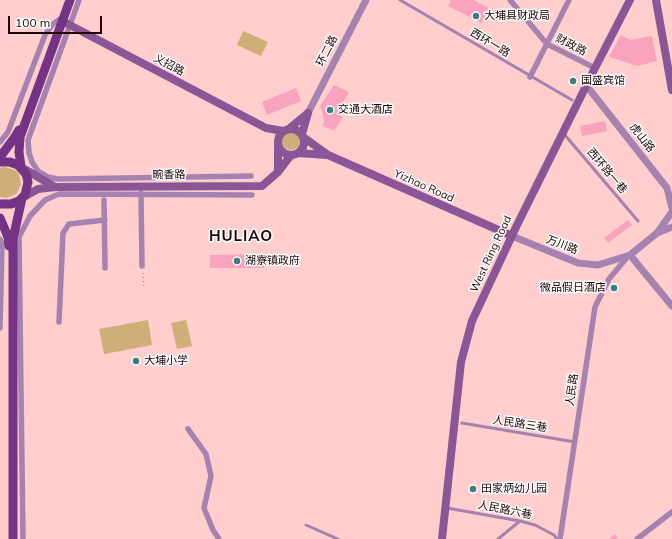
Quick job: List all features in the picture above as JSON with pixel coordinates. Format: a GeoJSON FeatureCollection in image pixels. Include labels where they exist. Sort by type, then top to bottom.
{"type":"FeatureCollection","features":[{"type":"Feature","properties":{"kind":"main road"},"geometry":{"type":"LineString","coordinates":[[64,22],[66,0]]}},
{"type":"Feature","properties":{"kind":"main road"},"geometry":{"type":"LineString","coordinates":[[0,157],[17,137],[64,22],[70,0]]}},
{"type":"Feature","properties":{"kind":"main road","name":"West Ring Road"},"geometry":{"type":"LineString","coordinates":[[442,539],[462,362],[472,321],[594,68],[630,0]]}},
{"type":"Feature","properties":{"kind":"main road"},"geometry":{"type":"LineString","coordinates":[[656,0],[672,90]]}},
{"type":"Feature","properties":{"kind":"main road","name":"义招路"},"geometry":{"type":"LineString","coordinates":[[64,22],[266,128]]}},
{"type":"Feature","properties":{"kind":"main road"},"geometry":{"type":"LineString","coordinates":[[278,172],[279,136],[308,113]]}},
{"type":"Feature","properties":{"kind":"main road"},"geometry":{"type":"LineString","coordinates":[[295,154],[303,147],[303,136],[308,113]]}},
{"type":"Feature","properties":{"kind":"main road"},"geometry":{"type":"LineString","coordinates":[[266,128],[286,130],[297,129],[303,136],[328,155]]}},
{"type":"Feature","properties":{"kind":"main road"},"geometry":{"type":"LineString","coordinates":[[266,128],[278,144],[281,151],[285,154],[328,155]]}},
{"type":"Feature","properties":{"kind":"main road"},"geometry":{"type":"LineString","coordinates":[[7,238],[22,198],[27,191],[28,182],[26,174],[21,167],[17,137]]}},
{"type":"Feature","properties":{"kind":"main road","name":"畹香路"},"geometry":{"type":"LineString","coordinates":[[22,198],[38,189],[55,187],[141,190],[262,186],[295,154]]}},
{"type":"Feature","properties":{"kind":"main road","name":"Yizhao Road"},"geometry":{"type":"LineString","coordinates":[[328,155],[512,236]]}},
{"type":"Feature","properties":{"kind":"main road"},"geometry":{"type":"LineString","coordinates":[[0,162],[10,162],[55,187]]}},
{"type":"Feature","properties":{"kind":"main road"},"geometry":{"type":"LineString","coordinates":[[0,204],[11,204],[22,198]]}},
{"type":"Feature","properties":{"kind":"main road"},"geometry":{"type":"LineString","coordinates":[[0,218],[7,238],[9,252],[12,539]]}},
{"type":"Feature","properties":{"kind":"street"},"geometry":{"type":"LineString","coordinates":[[79,0],[64,22],[28,140],[29,153],[32,162],[38,171],[48,177],[58,179],[251,176]]}},
{"type":"Feature","properties":{"kind":"street","name":"环二路"},"geometry":{"type":"LineString","coordinates":[[308,113],[366,0]]}},
{"type":"Feature","properties":{"kind":"street","name":"财政路"},"geometry":{"type":"LineString","coordinates":[[510,0],[547,44],[594,68]]}},
{"type":"Feature","properties":{"kind":"street"},"geometry":{"type":"LineString","coordinates":[[530,77],[569,0]]}},
{"type":"Feature","properties":{"kind":"street"},"geometry":{"type":"LineString","coordinates":[[0,142],[8,132],[44,35],[53,24],[64,22]]}},
{"type":"Feature","properties":{"kind":"street","name":"虎山路"},"geometry":{"type":"LineString","coordinates":[[586,85],[670,191],[672,208]]}},
{"type":"Feature","properties":{"kind":"street"},"geometry":{"type":"LineString","coordinates":[[141,190],[142,266]]}},
{"type":"Feature","properties":{"kind":"street"},"geometry":{"type":"LineString","coordinates":[[23,539],[19,237],[30,216],[45,200],[59,194],[141,190],[252,195]]}},
{"type":"Feature","properties":{"kind":"street"},"geometry":{"type":"LineString","coordinates":[[104,200],[106,268]]}},
{"type":"Feature","properties":{"kind":"street"},"geometry":{"type":"LineString","coordinates":[[672,212],[657,233],[630,255],[672,306]]}},
{"type":"Feature","properties":{"kind":"street"},"geometry":{"type":"LineString","coordinates":[[59,322],[63,233],[69,224],[105,220]]}},
{"type":"Feature","properties":{"kind":"street"},"geometry":{"type":"LineString","coordinates":[[657,233],[672,227]]}},
{"type":"Feature","properties":{"kind":"street","name":"万川路"},"geometry":{"type":"LineString","coordinates":[[512,236],[578,263],[598,265],[630,255]]}},
{"type":"Feature","properties":{"kind":"street"},"geometry":{"type":"LineString","coordinates":[[0,328],[2,244],[7,238]]}},
{"type":"Feature","properties":{"kind":"street","name":"人民路"},"geometry":{"type":"LineString","coordinates":[[559,539],[575,442],[594,307],[609,279],[630,255]]}},
{"type":"Feature","properties":{"kind":"street"},"geometry":{"type":"LineString","coordinates":[[188,429],[206,454],[210,476],[204,508],[218,539]]}},
{"type":"Feature","properties":{"kind":"street"},"geometry":{"type":"LineString","coordinates":[[637,539],[672,512]]}},
{"type":"Feature","properties":{"kind":"lane","name":"西环一路"},"geometry":{"type":"LineString","coordinates":[[400,0],[530,77],[572,100]]}},
{"type":"Feature","properties":{"kind":"lane","name":"西环路一巷"},"geometry":{"type":"LineString","coordinates":[[563,132],[638,220]]}},
{"type":"Feature","properties":{"kind":"lane","name":"人民路三巷"},"geometry":{"type":"LineString","coordinates":[[462,423],[575,442]]}},
{"type":"Feature","properties":{"kind":"lane","name":"人民路六巷"},"geometry":{"type":"LineString","coordinates":[[445,508],[535,525],[559,539]]}},
{"type":"Feature","properties":{"kind":"lane"},"geometry":{"type":"LineString","coordinates":[[498,539],[520,521]]}},
{"type":"Feature","properties":{"kind":"lane"},"geometry":{"type":"LineString","coordinates":[[306,525],[338,539]]}},
{"type":"Feature","properties":{"kind":"path"},"geometry":{"type":"LineString","coordinates":[[142,266],[144,287]]}},
{"type":"Feature","properties":{"kind":"shaded area"},"geometry":{"type":"Polygon","coordinates":[[[243,31],[268,42],[261,56],[237,45],[243,31]]]}},
{"type":"Feature","properties":{"kind":"shaded area"},"geometry":{"type":"Polygon","coordinates":[[[291,132],[297,135],[300,141],[297,147],[291,150],[285,147],[282,141],[285,135],[291,132]]]}},
{"type":"Feature","properties":{"kind":"shaded area"},"geometry":{"type":"Polygon","coordinates":[[[5,167],[15,170],[19,174],[21,185],[16,194],[6,198],[0,197],[0,168],[5,167]]]}},
{"type":"Feature","properties":{"kind":"shaded area"},"geometry":{"type":"Polygon","coordinates":[[[148,320],[152,345],[104,354],[99,329],[148,320]]]}},
{"type":"Feature","properties":{"kind":"shaded area"},"geometry":{"type":"Polygon","coordinates":[[[186,320],[192,346],[177,349],[171,323],[186,320]]]}},
{"type":"Feature","properties":{"kind":"building","name":"大埔县财政局"},"geometry":{"type":"Polygon","coordinates":[[[451,0],[473,0],[489,8],[482,23],[448,6],[451,0]]]}},
{"type":"Feature","properties":{"kind":"building"},"geometry":{"type":"Polygon","coordinates":[[[621,35],[630,40],[652,36],[657,61],[638,66],[609,57],[621,35]]]}},
{"type":"Feature","properties":{"kind":"building","name":"交通大酒店"},"geometry":{"type":"Polygon","coordinates":[[[334,85],[349,92],[337,113],[343,117],[334,131],[323,126],[323,114],[320,106],[334,85]]]}},
{"type":"Feature","properties":{"kind":"building"},"geometry":{"type":"Polygon","coordinates":[[[296,88],[301,101],[267,115],[262,102],[296,88]]]}},
{"type":"Feature","properties":{"kind":"building"},"geometry":{"type":"Polygon","coordinates":[[[605,121],[607,131],[582,136],[580,126],[605,121]]]}},
{"type":"Feature","properties":{"kind":"building"},"geometry":{"type":"Polygon","coordinates":[[[628,220],[632,225],[608,243],[604,238],[628,220]]]}},
{"type":"Feature","properties":{"kind":"building","name":"湖寮镇政府"},"geometry":{"type":"Polygon","coordinates":[[[264,254],[264,268],[210,268],[210,255],[264,254]]]}},
{"type":"Feature","properties":{"kind":"building"},"geometry":{"type":"Polygon","coordinates":[[[615,534],[618,539],[609,539],[615,534]]]}},
{"type":"Feature","properties":{"kind":"place","name":"大埔县财政局"},"geometry":{"type":"Point","coordinates":[476,16]}},
{"type":"Feature","properties":{"kind":"place","name":"国盛宾馆"},"geometry":{"type":"Point","coordinates":[573,81]}},
{"type":"Feature","properties":{"kind":"place","name":"交通大酒店"},"geometry":{"type":"Point","coordinates":[330,110]}},
{"type":"Feature","properties":{"kind":"place","name":"湖寮镇政府"},"geometry":{"type":"Point","coordinates":[237,261]}},
{"type":"Feature","properties":{"kind":"place","name":"微品假日酒店"},"geometry":{"type":"Point","coordinates":[614,288]}},
{"type":"Feature","properties":{"kind":"place","name":"大埔小学"},"geometry":{"type":"Point","coordinates":[136,361]}},
{"type":"Feature","properties":{"kind":"place","name":"田家炳幼儿园"},"geometry":{"type":"Point","coordinates":[473,489]}},
{"type":"Feature","properties":{"kind":"district","name":"HULIAO"},"geometry":{"type":"Point","coordinates":[241,236]}}]}
